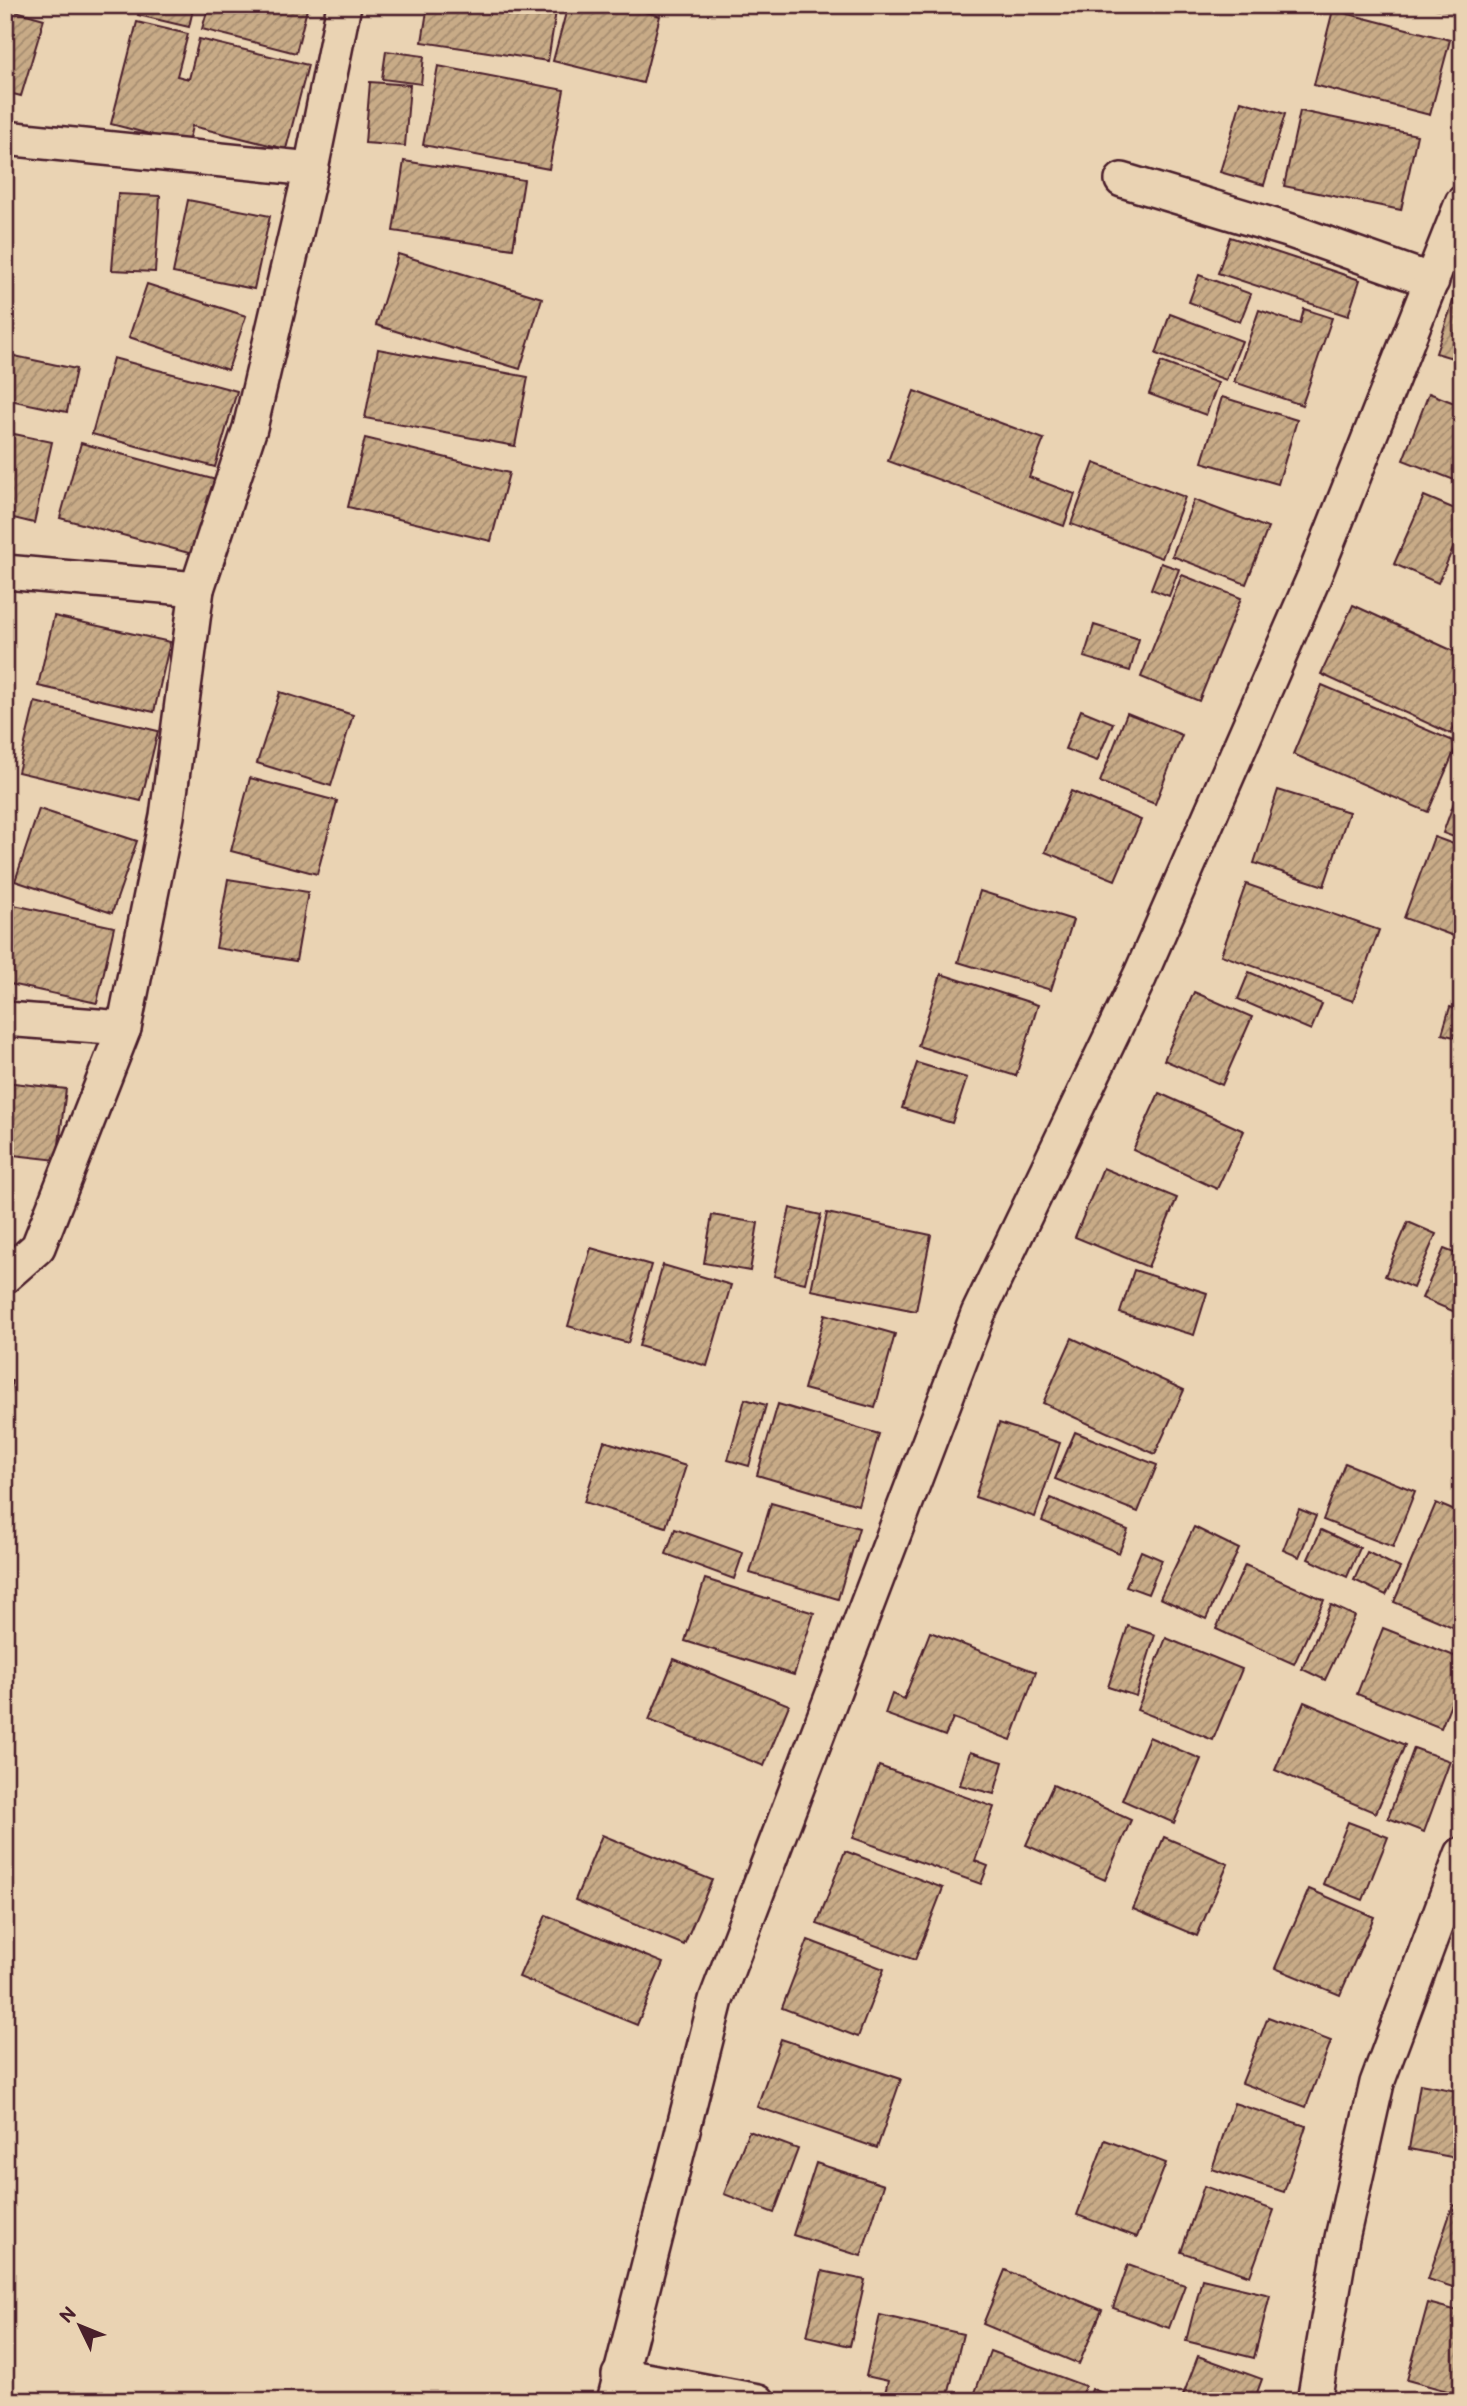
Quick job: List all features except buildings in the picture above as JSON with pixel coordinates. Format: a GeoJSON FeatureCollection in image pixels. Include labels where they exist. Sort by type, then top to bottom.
{"type":"FeatureCollection","features":[{"type":"Feature","properties":{"kind":"street"},"geometry":{"type":"LineString","coordinates":[[5,1276],[38,1247],[124,1028],[167,816],[198,589],[250,428],[311,169],[344,5]]}},
{"type":"Feature","properties":{"kind":"street"},"geometry":{"type":"LineString","coordinates":[[5,138],[311,169]]}},
{"type":"Feature","properties":{"kind":"street"},"geometry":{"type":"LineString","coordinates":[[1122,180],[1288,230],[1432,281]]}},
{"type":"Feature","properties":{"kind":"street"},"geometry":{"type":"LineString","coordinates":[[758,2401],[617,2388],[716,2000],[978,1314],[1140,976],[1314,577],[1462,203]]}},
{"type":"Feature","properties":{"kind":"street"},"geometry":{"type":"LineString","coordinates":[[5,572],[198,589]]}},
{"type":"Feature","properties":{"kind":"street"},"geometry":{"type":"LineString","coordinates":[[5,1018],[124,1028]]}},
{"type":"Feature","properties":{"kind":"street"},"geometry":{"type":"LineString","coordinates":[[1314,2401],[1342,2238],[1377,2083],[1462,1854]]}}]}
